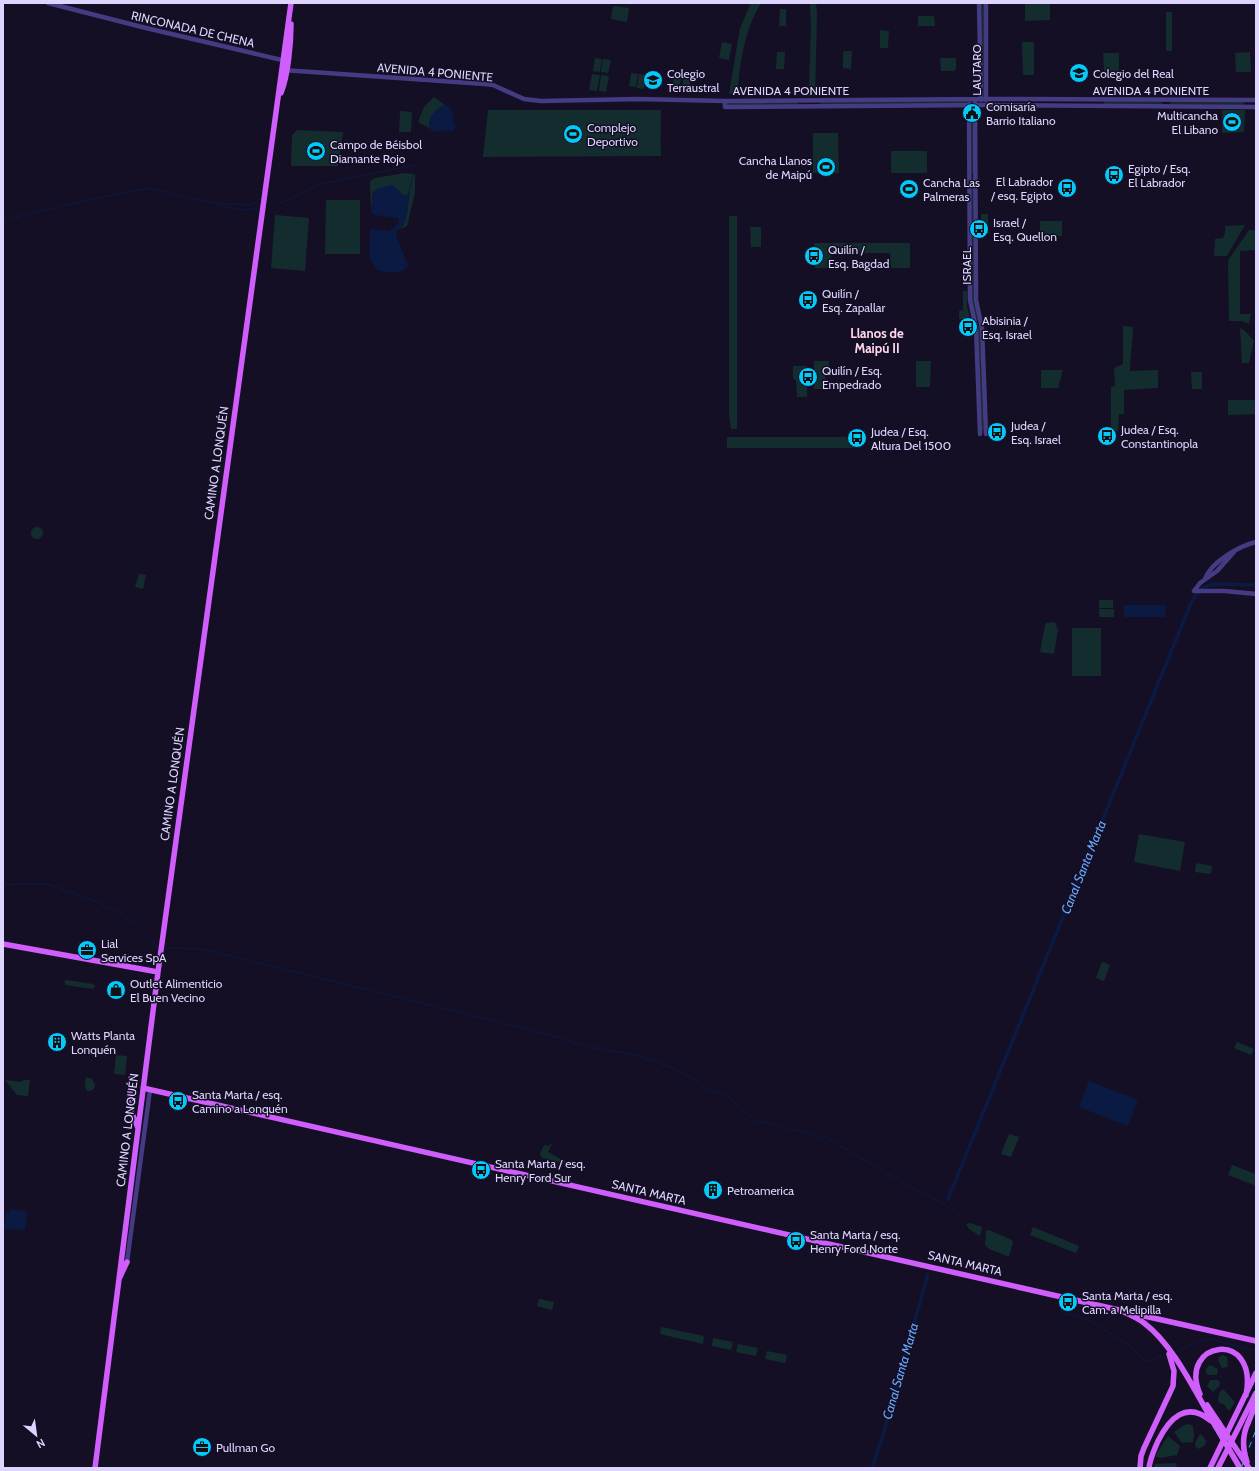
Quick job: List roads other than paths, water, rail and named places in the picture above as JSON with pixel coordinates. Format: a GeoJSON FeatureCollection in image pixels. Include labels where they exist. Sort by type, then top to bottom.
{"type":"FeatureCollection","features":[{"type":"Feature","properties":{"kind":"main road","name":"CAMINO A LONQUÉN"},"geometry":{"type":"LineString","coordinates":[[95,1468],[138,1128],[146,1089],[158,972],[278,105],[291,27],[289,13],[291,3]]}},
{"type":"Feature","properties":{"kind":"main road"},"geometry":{"type":"LineString","coordinates":[[3,944],[158,972]]}},
{"type":"Feature","properties":{"kind":"main road"},"geometry":{"type":"LineString","coordinates":[[131,1078],[129,1106],[138,1128]]}},
{"type":"Feature","properties":{"kind":"main road","name":"SANTA MARTA"},"geometry":{"type":"LineString","coordinates":[[146,1089],[1119,1310],[1144,1323],[1162,1342],[1178,1363],[1218,1425]]}},
{"type":"Feature","properties":{"kind":"main road"},"geometry":{"type":"LineString","coordinates":[[118,1281],[127,1262]]}},
{"type":"Feature","properties":{"kind":"main road"},"geometry":{"type":"LineString","coordinates":[[1119,1310],[1256,1341]]}},
{"type":"Feature","properties":{"kind":"main road"},"geometry":{"type":"LineString","coordinates":[[1140,1468],[1141,1456],[1144,1448],[1174,1384],[1173,1363],[1162,1342]]}},
{"type":"Feature","properties":{"kind":"main road"},"geometry":{"type":"LineString","coordinates":[[1201,1396],[1197,1388],[1196,1378],[1198,1364],[1206,1355],[1214,1350],[1221,1349],[1236,1353],[1245,1362],[1249,1379],[1246,1395]]}},
{"type":"Feature","properties":{"kind":"main road"},"geometry":{"type":"LineString","coordinates":[[1210,1468],[1256,1373]]}},
{"type":"Feature","properties":{"kind":"main road","name":"SANTA MARTA"},"geometry":{"type":"LineString","coordinates":[[1190,1383],[1201,1396],[1218,1425]]}},
{"type":"Feature","properties":{"kind":"main road"},"geometry":{"type":"LineString","coordinates":[[1218,1468],[1256,1393]]}},
{"type":"Feature","properties":{"kind":"main road"},"geometry":{"type":"LineString","coordinates":[[1249,1468],[1245,1457],[1243,1444],[1244,1434],[1256,1404]]}},
{"type":"Feature","properties":{"kind":"main road"},"geometry":{"type":"LineString","coordinates":[[1149,1468],[1152,1455],[1164,1429],[1176,1416],[1186,1412],[1196,1413],[1208,1418],[1218,1425],[1249,1468]]}},
{"type":"Feature","properties":{"kind":"main road"},"geometry":{"type":"LineString","coordinates":[[1218,1425],[1240,1468]]}},
{"type":"Feature","properties":{"kind":"street","name":"RINCONADA DE CHENA"},"geometry":{"type":"LineString","coordinates":[[48,3],[153,30],[285,61]]}},
{"type":"Feature","properties":{"kind":"street","name":"LAUTARO"},"geometry":{"type":"LineString","coordinates":[[979,3],[981,99],[984,105]]}},
{"type":"Feature","properties":{"kind":"street","name":"LAUTARO"},"geometry":{"type":"LineString","coordinates":[[984,105],[987,99],[986,3]]}},
{"type":"Feature","properties":{"kind":"street"},"geometry":{"type":"LineString","coordinates":[[980,52],[986,52]]}},
{"type":"Feature","properties":{"kind":"street","name":"AVENIDA 4 PONIENTE"},"geometry":{"type":"LineString","coordinates":[[284,70],[485,84],[493,85],[524,99],[536,101],[971,99],[1256,100]]}},
{"type":"Feature","properties":{"kind":"street","name":"ISRAEL"},"geometry":{"type":"LineString","coordinates":[[980,434],[976,328],[970,300],[969,106],[971,99],[975,102],[976,106],[976,300],[982,328],[986,434]]}},
{"type":"Feature","properties":{"kind":"street","name":"AVENIDA 4 PONIENTE"},"geometry":{"type":"LineString","coordinates":[[725,101],[725,107],[984,105],[1256,107]]}},
{"type":"Feature","properties":{"kind":"street"},"geometry":{"type":"LineString","coordinates":[[1256,542],[1224,557],[1213,567],[1205,579],[1196,586],[1195,592],[1236,592],[1256,594]]}},
{"type":"Feature","properties":{"kind":"street","name":"CAMINO A LONQUÉN"},"geometry":{"type":"LineString","coordinates":[[127,1262],[146,1089]]}},
{"type":"Feature","properties":{"kind":"water"},"geometry":{"type":"Polygon","coordinates":[[[445,105],[451,110],[454,123],[457,125],[452,132],[449,130],[434,132],[429,128],[431,117],[435,111],[445,105]]]}},
{"type":"Feature","properties":{"kind":"water"},"geometry":{"type":"Polygon","coordinates":[[[393,185],[403,195],[407,196],[410,189],[406,218],[403,226],[397,230],[396,236],[408,265],[399,272],[385,272],[377,270],[369,257],[370,229],[389,231],[399,223],[398,218],[374,215],[371,212],[372,199],[374,192],[380,188],[393,185]]]}},
{"type":"Feature","properties":{"kind":"water"},"geometry":{"type":"Polygon","coordinates":[[[1124,605],[1165,605],[1165,617],[1124,617],[1124,605]]]}},
{"type":"Feature","properties":{"kind":"water"},"geometry":{"type":"Polygon","coordinates":[[[1089,1081],[1138,1100],[1128,1126],[1079,1107],[1089,1081]]]}},
{"type":"Feature","properties":{"kind":"water"},"geometry":{"type":"Polygon","coordinates":[[[10,1209],[26,1211],[25,1229],[5,1229],[4,1227],[7,1212],[10,1212],[10,1209]]]}},
{"type":"Feature","properties":{"kind":"waterway"},"geometry":{"type":"LineString","coordinates":[[277,204],[293,198],[317,185],[414,165],[413,168]]}},
{"type":"Feature","properties":{"kind":"waterway"},"geometry":{"type":"LineString","coordinates":[[410,189],[413,174]]}},
{"type":"Feature","properties":{"kind":"waterway"},"geometry":{"type":"LineString","coordinates":[[3,220],[93,199],[151,188],[187,198],[242,210],[260,208]]}},
{"type":"Feature","properties":{"kind":"waterway"},"geometry":{"type":"LineString","coordinates":[[221,204],[251,205],[259,199]]}},
{"type":"Feature","properties":{"kind":"waterway","name":"Canal Santa Marta"},"geometry":{"type":"LineString","coordinates":[[948,1199],[1191,603],[1200,590],[1206,586],[1214,584],[1256,585]]}},
{"type":"Feature","properties":{"kind":"waterway"},"geometry":{"type":"LineString","coordinates":[[3,884],[49,885],[92,900],[126,916],[133,921],[158,947]]}},
{"type":"Feature","properties":{"kind":"waterway"},"geometry":{"type":"LineString","coordinates":[[165,948],[203,949],[550,1035],[584,1046],[636,1055],[672,1068],[697,1080],[705,1088],[721,1093],[755,1120],[827,1138],[902,1182],[941,1202],[959,1215]]}},
{"type":"Feature","properties":{"kind":"waterway","name":"Canal Santa Marta"},"geometry":{"type":"LineString","coordinates":[[872,1468],[883,1435],[928,1274]]}},
{"type":"Feature","properties":{"kind":"waterway"},"geometry":{"type":"LineString","coordinates":[[1058,1304],[1063,1313],[1088,1320],[1126,1343],[1146,1361],[1163,1356]]}},
{"type":"Feature","properties":{"kind":"waterway"},"geometry":{"type":"LineString","coordinates":[[1177,1351],[1205,1340],[1212,1339],[1250,1350],[1256,1350]]}},
{"type":"Feature","properties":{"kind":"railway"},"geometry":{"type":"LineString","coordinates":[[1241,1468],[1256,1430]]}},
{"type":"Feature","properties":{"kind":"place","name":"Colegio del Real"},"geometry":{"type":"Point","coordinates":[1079,73]}},
{"type":"Feature","properties":{"kind":"place","name":"Colegio Terraustral"},"geometry":{"type":"Point","coordinates":[653,80]}},
{"type":"Feature","properties":{"kind":"place","name":"Comisaría Barrio Italiano"},"geometry":{"type":"Point","coordinates":[972,113]}},
{"type":"Feature","properties":{"kind":"place","name":"Multicancha El Libano"},"geometry":{"type":"Point","coordinates":[1232,122]}},
{"type":"Feature","properties":{"kind":"place","name":"Complejo Deportivo"},"geometry":{"type":"Point","coordinates":[573,134]}},
{"type":"Feature","properties":{"kind":"place","name":"Campo de Béisbol Diamante Rojo"},"geometry":{"type":"Point","coordinates":[316,151]}},
{"type":"Feature","properties":{"kind":"place","name":"Cancha Llanos de Maipú"},"geometry":{"type":"Point","coordinates":[826,167]}},
{"type":"Feature","properties":{"kind":"place","name":"Egipto / Esq. El Labrador"},"geometry":{"type":"Point","coordinates":[1114,175]}},
{"type":"Feature","properties":{"kind":"place","name":"El Labrador / esq. Egipto"},"geometry":{"type":"Point","coordinates":[1067,188]}},
{"type":"Feature","properties":{"kind":"place","name":"Cancha Las Palmeras"},"geometry":{"type":"Point","coordinates":[909,189]}},
{"type":"Feature","properties":{"kind":"place","name":"Israel / Esq. Quellon"},"geometry":{"type":"Point","coordinates":[979,229]}},
{"type":"Feature","properties":{"kind":"place","name":"Quilín / Esq. Bagdad"},"geometry":{"type":"Point","coordinates":[814,256]}},
{"type":"Feature","properties":{"kind":"place","name":"Quilín / Esq. Zapallar"},"geometry":{"type":"Point","coordinates":[808,300]}},
{"type":"Feature","properties":{"kind":"place","name":"Abisinia / Esq. Israel"},"geometry":{"type":"Point","coordinates":[968,327]}},
{"type":"Feature","properties":{"kind":"place","name":"Quilín / Esq. Empedrado"},"geometry":{"type":"Point","coordinates":[808,377]}},
{"type":"Feature","properties":{"kind":"place","name":"Judea / Esq. Israel"},"geometry":{"type":"Point","coordinates":[997,432]}},
{"type":"Feature","properties":{"kind":"place","name":"Judea / Esq. Constantinopla"},"geometry":{"type":"Point","coordinates":[1107,436]}},
{"type":"Feature","properties":{"kind":"place","name":"Judea / Esq. Altura Del 1500"},"geometry":{"type":"Point","coordinates":[857,438]}},
{"type":"Feature","properties":{"kind":"place","name":"Lial Services SpA"},"geometry":{"type":"Point","coordinates":[87,950]}},
{"type":"Feature","properties":{"kind":"place","name":"Outlet Alimenticio El Buen Vecino"},"geometry":{"type":"Point","coordinates":[116,990]}},
{"type":"Feature","properties":{"kind":"place","name":"Watts Planta Lonquén"},"geometry":{"type":"Point","coordinates":[57,1042]}},
{"type":"Feature","properties":{"kind":"place","name":"Santa Marta / esq. Camino a Lonquén"},"geometry":{"type":"Point","coordinates":[178,1101]}},
{"type":"Feature","properties":{"kind":"place","name":"Santa Marta / esq. Henry Ford Sur"},"geometry":{"type":"Point","coordinates":[481,1170]}},
{"type":"Feature","properties":{"kind":"place","name":"Petroamerica"},"geometry":{"type":"Point","coordinates":[713,1190]}},
{"type":"Feature","properties":{"kind":"place","name":"Santa Marta / esq. Henry Ford Norte"},"geometry":{"type":"Point","coordinates":[796,1241]}},
{"type":"Feature","properties":{"kind":"place","name":"Santa Marta / esq. Cam. a Melipilla"},"geometry":{"type":"Point","coordinates":[1068,1302]}},
{"type":"Feature","properties":{"kind":"place","name":"Pullman Go"},"geometry":{"type":"Point","coordinates":[202,1447]}},
{"type":"Feature","properties":{"kind":"district","name":"Llanos de Maipú II"},"geometry":{"type":"Point","coordinates":[877,340]}}]}
